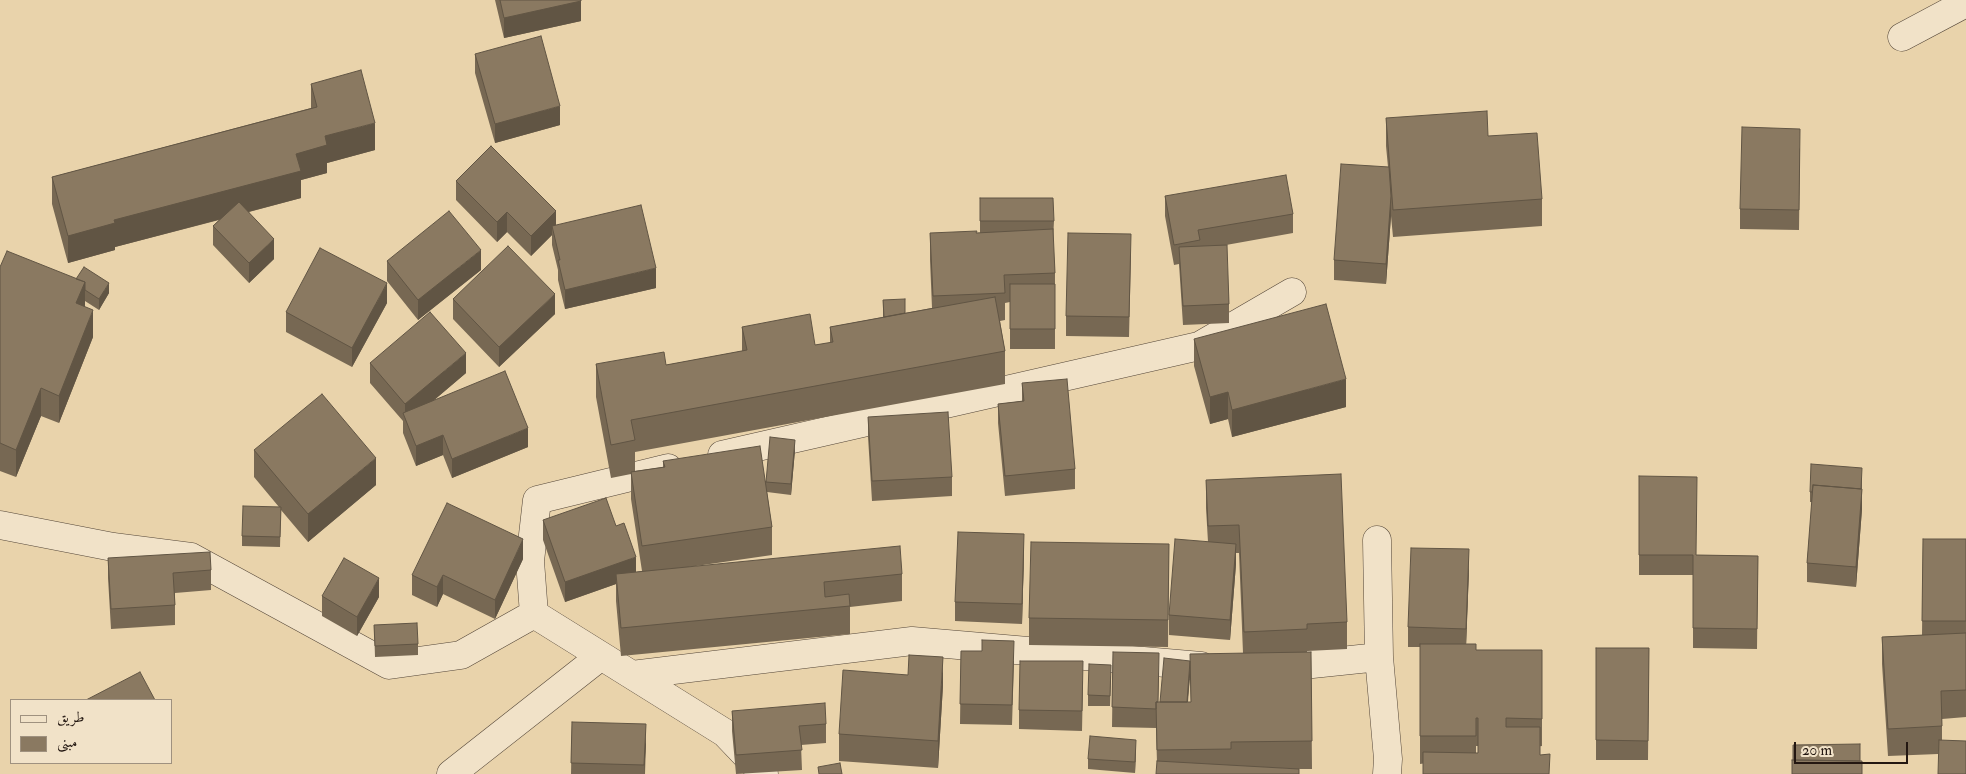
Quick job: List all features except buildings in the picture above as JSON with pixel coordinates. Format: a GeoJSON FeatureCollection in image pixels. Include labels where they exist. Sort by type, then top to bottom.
{"type":"FeatureCollection","features":[{"type":"Feature","properties":{"kind":"street"},"geometry":{"type":"LineString","coordinates":[[1902,37],[1966,3]]}},
{"type":"Feature","properties":{"kind":"street"},"geometry":{"type":"LineString","coordinates":[[534,614],[530,561],[537,500],[1199,346],[1292,292]]}},
{"type":"Feature","properties":{"kind":"street"},"geometry":{"type":"LineString","coordinates":[[0,525],[113,547],[191,556],[389,665],[461,655],[534,614]]}},
{"type":"Feature","properties":{"kind":"street"},"geometry":{"type":"LineString","coordinates":[[1377,540],[1379,657],[1388,759],[1387,774]]}},
{"type":"Feature","properties":{"kind":"street"},"geometry":{"type":"LineString","coordinates":[[534,614],[725,734],[764,774]]}},
{"type":"Feature","properties":{"kind":"street"},"geometry":{"type":"LineString","coordinates":[[632,675],[912,641],[1222,667]]}},
{"type":"Feature","properties":{"kind":"street"},"geometry":{"type":"LineString","coordinates":[[451,774],[601,656]]}},
{"type":"Feature","properties":{"kind":"street"},"geometry":{"type":"LineString","coordinates":[[1251,670],[1379,657]]}}]}
